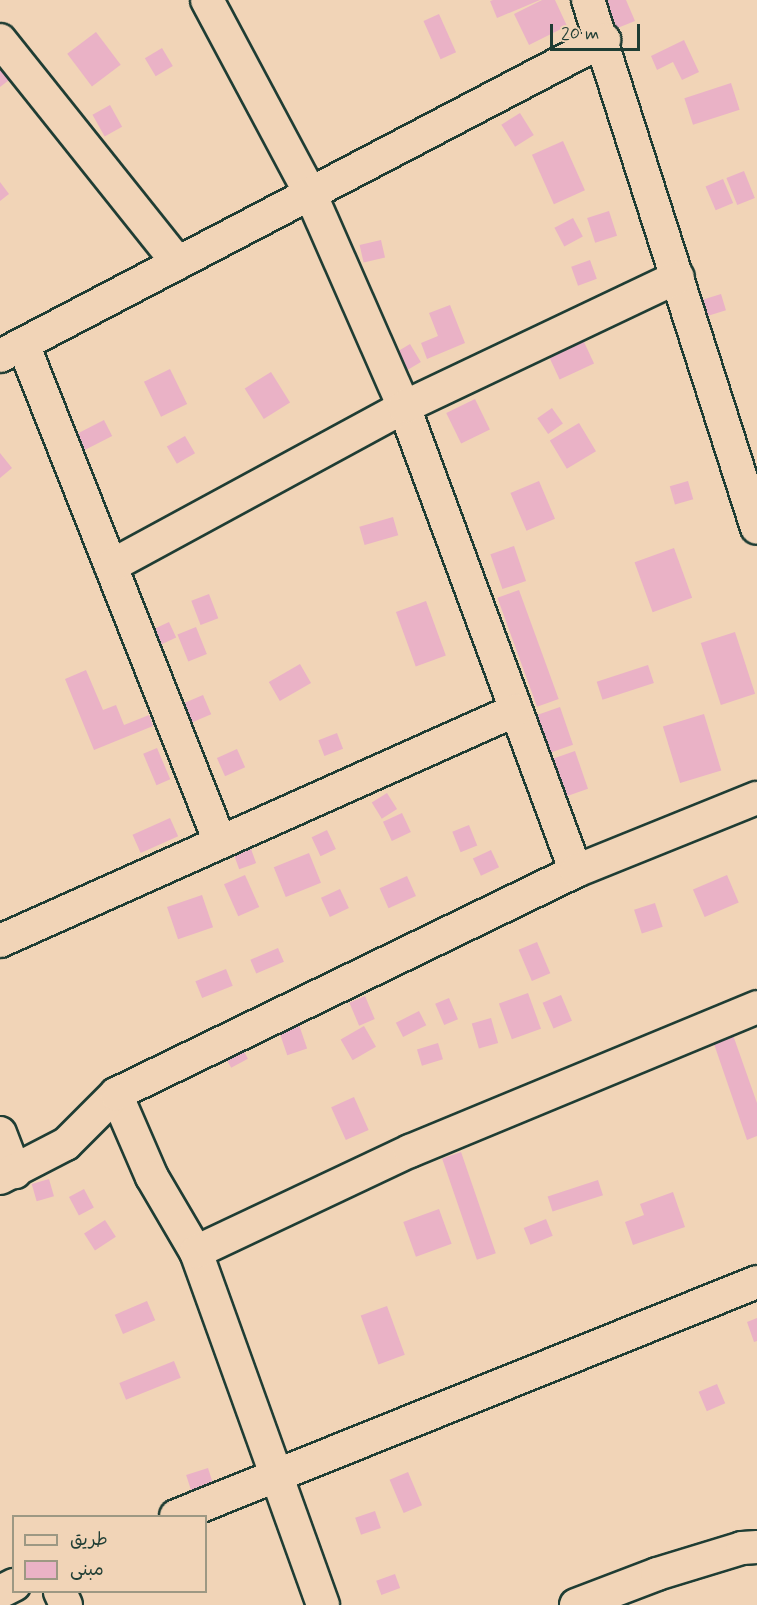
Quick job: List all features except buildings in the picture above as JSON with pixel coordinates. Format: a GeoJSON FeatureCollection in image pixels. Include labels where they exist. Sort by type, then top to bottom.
{"type":"FeatureCollection","features":[{"type":"Feature","properties":{"kind":"street"},"geometry":{"type":"LineString","coordinates":[[207,0],[310,194],[404,407],[576,871]]}},
{"type":"Feature","properties":{"kind":"street"},"geometry":{"type":"LineString","coordinates":[[588,0],[604,40],[757,528]]}},
{"type":"Feature","properties":{"kind":"street"},"geometry":{"type":"LineString","coordinates":[[0,40],[178,263]]}},
{"type":"Feature","properties":{"kind":"street"},"geometry":{"type":"LineString","coordinates":[[220,842],[111,566],[11,350],[604,40]]}},
{"type":"Feature","properties":{"kind":"street"},"geometry":{"type":"LineString","coordinates":[[111,566],[404,407],[678,277]]}},
{"type":"Feature","properties":{"kind":"street"},"geometry":{"type":"LineString","coordinates":[[0,940],[516,710]]}},
{"type":"Feature","properties":{"kind":"street"},"geometry":{"type":"LineString","coordinates":[[0,1133],[8,1175],[66,1144],[116,1094],[576,871],[757,798]]}},
{"type":"Feature","properties":{"kind":"street"},"geometry":{"type":"LineString","coordinates":[[196,1252],[410,1151],[757,1007]]}},
{"type":"Feature","properties":{"kind":"street"},"geometry":{"type":"LineString","coordinates":[[116,1094],[152,1177],[196,1252],[274,1475],[323,1605]]}},
{"type":"Feature","properties":{"kind":"street"},"geometry":{"type":"LineString","coordinates":[[178,1515],[757,1282]]}},
{"type":"Feature","properties":{"kind":"street"},"geometry":{"type":"LineString","coordinates":[[576,1605],[657,1574],[742,1548],[757,1547]]}}]}
